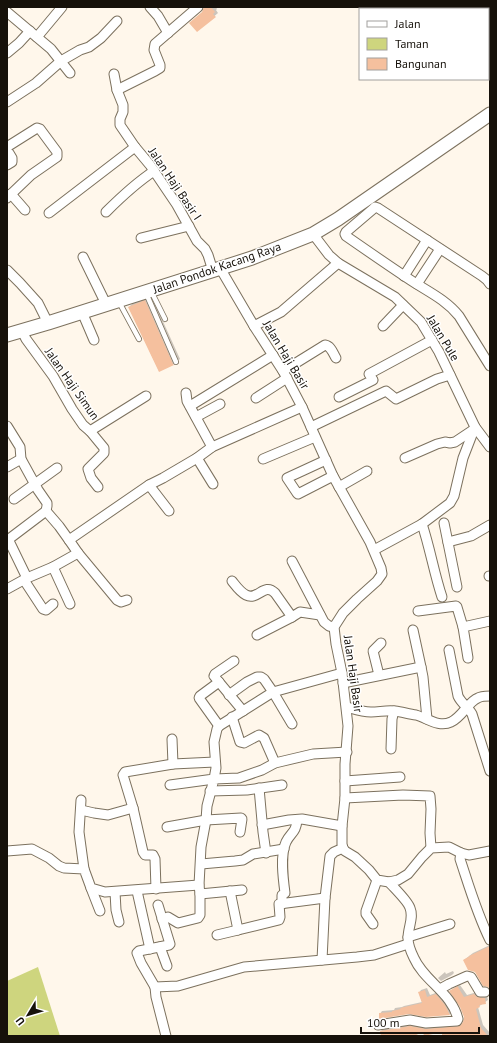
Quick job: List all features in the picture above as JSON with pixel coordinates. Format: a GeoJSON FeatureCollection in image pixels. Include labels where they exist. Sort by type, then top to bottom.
{"type":"FeatureCollection","features":[{"type":"Feature","properties":{"kind":"main road","name":"Jalan Pondok Kacang Raya"},"geometry":{"type":"LineString","coordinates":[[7,335],[216,270],[252,258],[312,234],[338,219],[490,114]]}},
{"type":"Feature","properties":{"kind":"street"},"geometry":{"type":"LineString","coordinates":[[7,53],[33,34],[62,7]]}},
{"type":"Feature","properties":{"kind":"street"},"geometry":{"type":"LineString","coordinates":[[150,7],[158,16],[168,33]]}},
{"type":"Feature","properties":{"kind":"street"},"geometry":{"type":"LineString","coordinates":[[117,90],[160,68],[154,50],[155,44],[198,7]]}},
{"type":"Feature","properties":{"kind":"street"},"geometry":{"type":"LineString","coordinates":[[7,12],[51,50],[70,73]]}},
{"type":"Feature","properties":{"kind":"street"},"geometry":{"type":"LineString","coordinates":[[7,102],[36,83],[61,61],[80,50],[89,47],[101,38],[118,21]]}},
{"type":"Feature","properties":{"kind":"street","name":"Jalan Haji Basir I"},"geometry":{"type":"LineString","coordinates":[[114,74],[117,90],[123,105],[120,125],[177,205],[197,241],[205,249],[216,270]]}},
{"type":"Feature","properties":{"kind":"street"},"geometry":{"type":"LineString","coordinates":[[7,165],[12,162],[9,149],[37,128],[42,130],[57,152],[57,157],[31,175],[9,196],[25,210]]}},
{"type":"Feature","properties":{"kind":"street"},"geometry":{"type":"LineString","coordinates":[[49,213],[135,147]]}},
{"type":"Feature","properties":{"kind":"street"},"geometry":{"type":"LineString","coordinates":[[106,212],[123,195],[154,171]]}},
{"type":"Feature","properties":{"kind":"street"},"geometry":{"type":"LineString","coordinates":[[490,284],[482,276],[378,208],[375,207],[345,234],[404,276],[446,302],[459,316],[490,366]]}},
{"type":"Feature","properties":{"kind":"street"},"geometry":{"type":"LineString","coordinates":[[141,238],[189,226]]}},
{"type":"Feature","properties":{"kind":"street","name":"Jalan Pule"},"geometry":{"type":"LineString","coordinates":[[312,234],[329,255],[338,263],[395,297],[421,322],[439,352],[474,429],[490,447]]}},
{"type":"Feature","properties":{"kind":"street"},"geometry":{"type":"LineString","coordinates":[[404,276],[426,240]]}},
{"type":"Feature","properties":{"kind":"street"},"geometry":{"type":"LineString","coordinates":[[416,284],[440,249]]}},
{"type":"Feature","properties":{"kind":"street"},"geometry":{"type":"LineString","coordinates":[[83,257],[112,302]]}},
{"type":"Feature","properties":{"kind":"street"},"geometry":{"type":"LineString","coordinates":[[254,326],[281,312],[338,263]]}},
{"type":"Feature","properties":{"kind":"street"},"geometry":{"type":"LineString","coordinates":[[7,270],[38,303],[48,323]]}},
{"type":"Feature","properties":{"kind":"street","name":"Jalan Haji Basir"},"geometry":{"type":"LineString","coordinates":[[216,270],[285,375],[302,407],[333,476],[370,542],[381,568],[382,574],[377,581],[357,599],[334,627],[347,707],[348,726],[342,826],[343,848]]}},
{"type":"Feature","properties":{"kind":"street"},"geometry":{"type":"LineString","coordinates":[[383,326],[403,305]]}},
{"type":"Feature","properties":{"kind":"street"},"geometry":{"type":"LineString","coordinates":[[82,312],[94,340]]}},
{"type":"Feature","properties":{"kind":"street","name":"Jalan Haji Simun"},"geometry":{"type":"LineString","coordinates":[[22,331],[26,339],[53,376],[83,426],[90,431],[104,448],[104,453],[88,469],[91,478],[98,487]]}},
{"type":"Feature","properties":{"kind":"street"},"geometry":{"type":"LineString","coordinates":[[339,398],[373,380],[369,374],[432,340]]}},
{"type":"Feature","properties":{"kind":"street"},"geometry":{"type":"LineString","coordinates":[[256,398],[325,345],[328,345],[336,358]]}},
{"type":"Feature","properties":{"kind":"street"},"geometry":{"type":"LineString","coordinates":[[190,406],[273,355]]}},
{"type":"Feature","properties":{"kind":"street"},"geometry":{"type":"LineString","coordinates":[[311,428],[386,391],[396,399],[437,378],[450,375]]}},
{"type":"Feature","properties":{"kind":"street"},"geometry":{"type":"LineString","coordinates":[[186,393],[186,398],[212,447]]}},
{"type":"Feature","properties":{"kind":"street"},"geometry":{"type":"LineString","coordinates":[[90,431],[146,396]]}},
{"type":"Feature","properties":{"kind":"street"},"geometry":{"type":"LineString","coordinates":[[196,417],[220,404]]}},
{"type":"Feature","properties":{"kind":"street"},"geometry":{"type":"LineString","coordinates":[[69,540],[149,485],[197,458],[212,447],[302,407]]}},
{"type":"Feature","properties":{"kind":"street"},"geometry":{"type":"LineString","coordinates":[[7,426],[20,447],[21,459],[34,484],[47,503],[46,511],[9,539],[9,541],[26,579],[43,609],[46,610],[53,604]]}},
{"type":"Feature","properties":{"kind":"street"},"geometry":{"type":"LineString","coordinates":[[405,458],[437,444],[444,442],[455,442],[474,429]]}},
{"type":"Feature","properties":{"kind":"street"},"geometry":{"type":"LineString","coordinates":[[374,550],[422,524],[450,503],[454,496],[463,458],[474,429]]}},
{"type":"Feature","properties":{"kind":"street"},"geometry":{"type":"LineString","coordinates":[[263,460],[315,436]]}},
{"type":"Feature","properties":{"kind":"street"},"geometry":{"type":"LineString","coordinates":[[197,458],[213,484]]}},
{"type":"Feature","properties":{"kind":"street"},"geometry":{"type":"LineString","coordinates":[[7,467],[21,459]]}},
{"type":"Feature","properties":{"kind":"street"},"geometry":{"type":"LineString","coordinates":[[326,460],[287,478],[298,494],[333,476]]}},
{"type":"Feature","properties":{"kind":"street"},"geometry":{"type":"LineString","coordinates":[[14,499],[57,468]]}},
{"type":"Feature","properties":{"kind":"street"},"geometry":{"type":"LineString","coordinates":[[340,487],[367,471]]}},
{"type":"Feature","properties":{"kind":"street"},"geometry":{"type":"LineString","coordinates":[[149,485],[169,511]]}},
{"type":"Feature","properties":{"kind":"street"},"geometry":{"type":"LineString","coordinates":[[46,511],[117,600],[121,602],[127,600]]}},
{"type":"Feature","properties":{"kind":"street"},"geometry":{"type":"LineString","coordinates":[[444,523],[458,587]]}},
{"type":"Feature","properties":{"kind":"street"},"geometry":{"type":"LineString","coordinates":[[422,524],[442,597]]}},
{"type":"Feature","properties":{"kind":"street"},"geometry":{"type":"LineString","coordinates":[[448,542],[471,536],[490,525]]}},
{"type":"Feature","properties":{"kind":"street"},"geometry":{"type":"LineString","coordinates":[[7,589],[78,553]]}},
{"type":"Feature","properties":{"kind":"street"},"geometry":{"type":"LineString","coordinates":[[292,561],[324,622],[329,626],[334,627]]}},
{"type":"Feature","properties":{"kind":"street"},"geometry":{"type":"LineString","coordinates":[[53,567],[70,604]]}},
{"type":"Feature","properties":{"kind":"street"},"geometry":{"type":"LineString","coordinates":[[232,581],[242,593],[250,596],[255,596],[267,589],[272,590],[276,593],[292,617]]}},
{"type":"Feature","properties":{"kind":"street"},"geometry":{"type":"LineString","coordinates":[[418,611],[456,606],[463,627],[468,658]]}},
{"type":"Feature","properties":{"kind":"street"},"geometry":{"type":"LineString","coordinates":[[257,635],[300,612],[320,615]]}},
{"type":"Feature","properties":{"kind":"street"},"geometry":{"type":"LineString","coordinates":[[463,627],[490,622]]}},
{"type":"Feature","properties":{"kind":"street"},"geometry":{"type":"LineString","coordinates":[[413,630],[423,677],[427,719]]}},
{"type":"Feature","properties":{"kind":"street"},"geometry":{"type":"LineString","coordinates":[[379,675],[373,650],[382,643]]}},
{"type":"Feature","properties":{"kind":"street"},"geometry":{"type":"LineString","coordinates":[[449,650],[458,696],[460,701],[468,708],[474,718],[490,771]]}},
{"type":"Feature","properties":{"kind":"street"},"geometry":{"type":"LineString","coordinates":[[234,661],[214,675],[243,711]]}},
{"type":"Feature","properties":{"kind":"street"},"geometry":{"type":"LineString","coordinates":[[343,684],[420,667]]}},
{"type":"Feature","properties":{"kind":"street"},"geometry":{"type":"LineString","coordinates":[[162,919],[168,917],[178,923],[198,918],[200,915],[199,890],[201,847],[207,806],[216,768],[214,742],[219,726],[273,692],[342,673]]}},
{"type":"Feature","properties":{"kind":"street"},"geometry":{"type":"LineString","coordinates":[[229,695],[257,676],[261,677],[273,692],[292,724]]}},
{"type":"Feature","properties":{"kind":"street"},"geometry":{"type":"LineString","coordinates":[[219,682],[200,696],[219,726]]}},
{"type":"Feature","properties":{"kind":"street"},"geometry":{"type":"LineString","coordinates":[[347,707],[358,711],[394,711],[443,724],[450,723],[456,719],[472,702],[478,698],[490,696]]}},
{"type":"Feature","properties":{"kind":"street"},"geometry":{"type":"LineString","coordinates":[[392,749],[392,719],[394,711]]}},
{"type":"Feature","properties":{"kind":"street"},"geometry":{"type":"LineString","coordinates":[[232,717],[240,742],[244,743],[262,736],[275,763]]}},
{"type":"Feature","properties":{"kind":"street"},"geometry":{"type":"LineString","coordinates":[[172,739],[173,764]]}},
{"type":"Feature","properties":{"kind":"street"},"geometry":{"type":"LineString","coordinates":[[170,785],[214,778],[238,778],[262,770],[275,763],[313,754],[346,752]]}},
{"type":"Feature","properties":{"kind":"street"},"geometry":{"type":"LineString","coordinates":[[156,889],[155,859],[153,855],[145,855],[142,852],[133,808],[123,775],[124,773],[173,764],[216,762]]}},
{"type":"Feature","properties":{"kind":"street"},"geometry":{"type":"LineString","coordinates":[[345,781],[400,777]]}},
{"type":"Feature","properties":{"kind":"street"},"geometry":{"type":"LineString","coordinates":[[210,791],[247,790],[282,785]]}},
{"type":"Feature","properties":{"kind":"street"},"geometry":{"type":"LineString","coordinates":[[260,788],[262,825],[266,852]]}},
{"type":"Feature","properties":{"kind":"street"},"geometry":{"type":"LineString","coordinates":[[344,798],[403,795],[430,796],[431,848]]}},
{"type":"Feature","properties":{"kind":"street"},"geometry":{"type":"LineString","coordinates":[[100,911],[84,869],[79,832],[81,805],[94,813],[108,815],[133,808]]}},
{"type":"Feature","properties":{"kind":"street"},"geometry":{"type":"LineString","coordinates":[[167,827],[206,820],[241,818],[240,832]]}},
{"type":"Feature","properties":{"kind":"street"},"geometry":{"type":"LineString","coordinates":[[262,825],[289,820],[310,820],[342,826]]}},
{"type":"Feature","properties":{"kind":"street"},"geometry":{"type":"LineString","coordinates":[[282,904],[282,895],[285,893],[283,861],[284,850],[286,841],[297,827],[297,820]]}},
{"type":"Feature","properties":{"kind":"street"},"geometry":{"type":"LineString","coordinates":[[322,960],[324,898],[330,856],[334,852],[343,848],[369,870],[377,880],[389,882],[398,880],[408,874],[431,848],[449,847],[460,853],[489,855]]}},
{"type":"Feature","properties":{"kind":"street"},"geometry":{"type":"LineString","coordinates":[[7,851],[32,849],[64,868],[84,869]]}},
{"type":"Feature","properties":{"kind":"street"},"geometry":{"type":"LineString","coordinates":[[201,864],[242,860],[253,854],[284,850]]}},
{"type":"Feature","properties":{"kind":"street"},"geometry":{"type":"LineString","coordinates":[[460,853],[460,859],[490,940]]}},
{"type":"Feature","properties":{"kind":"street"},"geometry":{"type":"LineString","coordinates":[[373,924],[367,917],[366,911],[377,880]]}},
{"type":"Feature","properties":{"kind":"street"},"geometry":{"type":"LineString","coordinates":[[378,1025],[410,1020],[426,1023],[458,1020],[456,1010],[440,989],[418,966],[414,959],[408,941],[412,916],[410,906],[389,882]]}},
{"type":"Feature","properties":{"kind":"street"},"geometry":{"type":"LineString","coordinates":[[91,888],[105,892],[156,889],[242,890]]}},
{"type":"Feature","properties":{"kind":"street"},"geometry":{"type":"LineString","coordinates":[[137,891],[150,949]]}},
{"type":"Feature","properties":{"kind":"street"},"geometry":{"type":"LineString","coordinates":[[230,891],[238,930]]}},
{"type":"Feature","properties":{"kind":"street"},"geometry":{"type":"LineString","coordinates":[[116,892],[116,910],[119,922]]}},
{"type":"Feature","properties":{"kind":"street"},"geometry":{"type":"LineString","coordinates":[[217,935],[278,920],[280,917],[279,904],[324,898]]}},
{"type":"Feature","properties":{"kind":"street"},"geometry":{"type":"LineString","coordinates":[[158,905],[170,944],[169,946],[139,951],[137,954],[155,987],[156,997],[166,1036]]}},
{"type":"Feature","properties":{"kind":"street"},"geometry":{"type":"LineString","coordinates":[[155,987],[178,986],[244,966],[356,957],[374,954],[450,924]]}},
{"type":"Feature","properties":{"kind":"street"},"geometry":{"type":"LineString","coordinates":[[160,947],[167,966]]}},
{"type":"Feature","properties":{"kind":"street"},"geometry":{"type":"LineString","coordinates":[[440,989],[467,976],[471,977],[480,992],[485,992]]}},
{"type":"Feature","properties":{"kind":"lane"},"geometry":{"type":"LineString","coordinates":[[148,291],[165,319]]}},
{"type":"Feature","properties":{"kind":"lane"},"geometry":{"type":"LineString","coordinates":[[148,291],[176,362]]}},
{"type":"Feature","properties":{"kind":"lane"},"geometry":{"type":"LineString","coordinates":[[112,302],[139,339]]}},
{"type":"Feature","properties":{"kind":"green space"},"geometry":{"type":"Polygon","coordinates":[[[38,967],[60,1036],[7,1036],[7,981],[38,967]]]}},
{"type":"Feature","properties":{"kind":"building"},"geometry":{"type":"Polygon","coordinates":[[[204,7],[211,7],[215,12],[213,14],[216,17],[197,32],[189,23],[202,12],[204,7]]]}},
{"type":"Feature","properties":{"kind":"building"},"geometry":{"type":"Polygon","coordinates":[[[145,300],[174,365],[159,372],[128,307],[145,300]]]}},
{"type":"Feature","properties":{"kind":"building"},"geometry":{"type":"Polygon","coordinates":[[[490,946],[489,988],[483,986],[475,972],[468,970],[463,960],[490,946]]]}},
{"type":"Feature","properties":{"kind":"building"},"geometry":{"type":"Polygon","coordinates":[[[458,986],[464,997],[474,994],[477,997],[485,998],[486,1004],[479,1005],[480,1007],[476,1009],[481,1028],[488,1036],[442,1036],[442,1032],[424,1036],[423,1032],[414,1036],[381,1036],[380,1031],[410,1026],[426,1029],[460,1026],[464,1017],[460,1007],[449,991],[458,986]]]}},
{"type":"Feature","properties":{"kind":"building"},"geometry":{"type":"Polygon","coordinates":[[[425,990],[427,997],[436,994],[445,1005],[450,1015],[426,1017],[409,1014],[379,1019],[379,1013],[392,1012],[401,1009],[400,1008],[422,1003],[418,992],[425,990]]]}}]}
